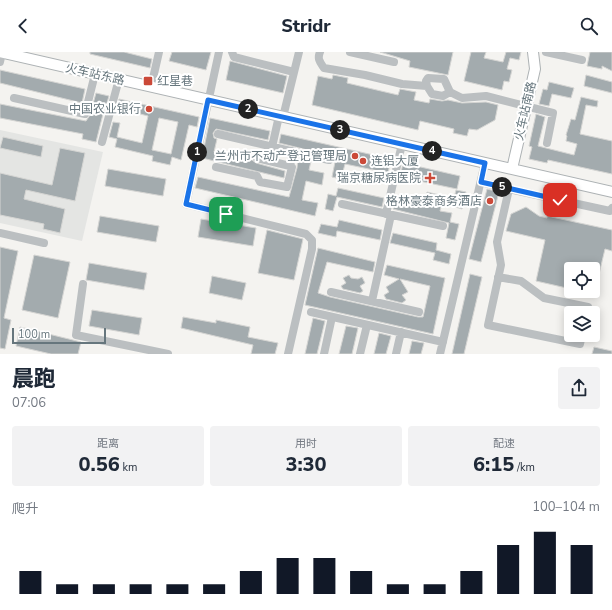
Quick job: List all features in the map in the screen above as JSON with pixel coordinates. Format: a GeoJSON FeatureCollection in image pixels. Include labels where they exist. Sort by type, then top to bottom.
{"type":"FeatureCollection","features":[{"type":"Feature","properties":{"kind":"main road","name":"火车站南路"},"geometry":{"type":"LineString","coordinates":[[512,170],[534,69],[533,52]]}},
{"type":"Feature","properties":{"kind":"main road","name":"火车站东路"},"geometry":{"type":"LineString","coordinates":[[1,56],[31,55],[96,74],[151,87],[612,192]]}},
{"type":"Feature","properties":{"kind":"street"},"geometry":{"type":"LineString","coordinates":[[151,87],[160,52]]}},
{"type":"Feature","properties":{"kind":"street"},"geometry":{"type":"LineString","coordinates":[[219,52],[186,204],[306,234],[312,240],[312,249],[288,354]]}},
{"type":"Feature","properties":{"kind":"street"},"geometry":{"type":"LineString","coordinates":[[232,52],[234,57],[294,72]]}},
{"type":"Feature","properties":{"kind":"street"},"geometry":{"type":"LineString","coordinates":[[272,147],[299,52]]}},
{"type":"Feature","properties":{"kind":"street"},"geometry":{"type":"LineString","coordinates":[[320,52],[318,57],[324,68],[365,75],[402,84],[427,86]]}},
{"type":"Feature","properties":{"kind":"street"},"geometry":{"type":"LineString","coordinates":[[350,52],[394,62]]}},
{"type":"Feature","properties":{"kind":"street"},"geometry":{"type":"LineString","coordinates":[[546,52],[582,60]]}},
{"type":"Feature","properties":{"kind":"street"},"geometry":{"type":"LineString","coordinates":[[14,98],[85,114],[96,74]]}},
{"type":"Feature","properties":{"kind":"street"},"geometry":{"type":"LineString","coordinates":[[450,92],[443,96],[432,94],[426,81],[428,78],[444,78],[450,92],[462,98],[486,96],[553,113],[547,143]]}},
{"type":"Feature","properties":{"kind":"street"},"geometry":{"type":"LineString","coordinates":[[102,142],[119,79]]}},
{"type":"Feature","properties":{"kind":"street"},"geometry":{"type":"LineString","coordinates":[[218,134],[329,160]]}},
{"type":"Feature","properties":{"kind":"street"},"geometry":{"type":"LineString","coordinates":[[372,302],[402,144]]}},
{"type":"Feature","properties":{"kind":"street"},"geometry":{"type":"LineString","coordinates":[[216,167],[257,176],[260,182],[287,187],[292,167],[290,166],[293,152]]}},
{"type":"Feature","properties":{"kind":"street"},"geometry":{"type":"LineString","coordinates":[[257,158],[290,166]]}},
{"type":"Feature","properties":{"kind":"street"},"geometry":{"type":"LineString","coordinates":[[440,354],[485,163]]}},
{"type":"Feature","properties":{"kind":"street"},"geometry":{"type":"LineString","coordinates":[[481,182],[610,211],[612,208]]}},
{"type":"Feature","properties":{"kind":"street"},"geometry":{"type":"LineString","coordinates":[[509,189],[497,242],[501,265],[488,325],[564,341]]}},
{"type":"Feature","properties":{"kind":"street"},"geometry":{"type":"LineString","coordinates":[[342,204],[443,226]]}},
{"type":"Feature","properties":{"kind":"street"},"geometry":{"type":"LineString","coordinates":[[0,233],[44,243]]}},
{"type":"Feature","properties":{"kind":"street"},"geometry":{"type":"LineString","coordinates":[[498,277],[521,281],[544,298],[579,306]]}},
{"type":"Feature","properties":{"kind":"street"},"geometry":{"type":"LineString","coordinates":[[84,284],[76,335],[168,354]]}},
{"type":"Feature","properties":{"kind":"street"},"geometry":{"type":"LineString","coordinates":[[331,292],[419,312]]}},
{"type":"Feature","properties":{"kind":"street"},"geometry":{"type":"LineString","coordinates":[[311,312],[443,342]]}},
{"type":"Feature","properties":{"kind":"street"},"geometry":{"type":"LineString","coordinates":[[324,354],[332,317]]}},
{"type":"Feature","properties":{"kind":"street"},"geometry":{"type":"LineString","coordinates":[[360,354],[367,325]]}},
{"type":"Feature","properties":{"kind":"street"},"geometry":{"type":"LineString","coordinates":[[396,354],[401,332]]}},
{"type":"Feature","properties":{"kind":"street"},"geometry":{"type":"LineString","coordinates":[[570,342],[580,344],[580,342]]}},
{"type":"Feature","properties":{"kind":"shaded area"},"geometry":{"type":"Polygon","coordinates":[[[0,130],[103,152],[82,241],[0,223],[0,130]]]}},
{"type":"Feature","properties":{"kind":"building"},"geometry":{"type":"Polygon","coordinates":[[[90,52],[124,52],[152,59],[150,68],[90,54],[90,52]]]}},
{"type":"Feature","properties":{"kind":"building"},"geometry":{"type":"Polygon","coordinates":[[[172,52],[211,52],[206,70],[169,61],[172,52]]]}},
{"type":"Feature","properties":{"kind":"building"},"geometry":{"type":"Polygon","coordinates":[[[380,52],[453,52],[448,75],[409,67],[410,61],[380,52]]]}},
{"type":"Feature","properties":{"kind":"building"},"geometry":{"type":"Polygon","coordinates":[[[471,52],[486,52],[484,58],[503,62],[506,52],[521,52],[519,60],[510,58],[507,69],[512,70],[509,82],[504,81],[502,90],[464,81],[471,52]]]}},
{"type":"Feature","properties":{"kind":"building"},"geometry":{"type":"Polygon","coordinates":[[[590,52],[612,52],[612,71],[602,66],[602,69],[587,66],[590,52]]]}},
{"type":"Feature","properties":{"kind":"building"},"geometry":{"type":"Polygon","coordinates":[[[230,61],[287,76],[283,93],[226,80],[230,61]]]}},
{"type":"Feature","properties":{"kind":"building"},"geometry":{"type":"Polygon","coordinates":[[[0,70],[85,89],[82,103],[0,83],[0,70]]]}},
{"type":"Feature","properties":{"kind":"building"},"geometry":{"type":"Polygon","coordinates":[[[333,75],[348,78],[347,83],[398,95],[400,89],[416,92],[414,100],[429,103],[430,99],[442,101],[448,100],[462,103],[486,102],[498,105],[495,120],[477,130],[469,129],[467,136],[453,133],[454,129],[420,121],[418,130],[312,105],[318,76],[332,79],[333,75]]]}},
{"type":"Feature","properties":{"kind":"building"},"geometry":{"type":"Polygon","coordinates":[[[586,75],[612,82],[612,93],[584,86],[586,75]]]}},
{"type":"Feature","properties":{"kind":"building"},"geometry":{"type":"Polygon","coordinates":[[[549,82],[574,88],[571,98],[552,94],[549,106],[539,104],[543,89],[547,90],[549,82]]]}},
{"type":"Feature","properties":{"kind":"building"},"geometry":{"type":"Polygon","coordinates":[[[96,93],[109,96],[96,142],[82,139],[83,134],[0,118],[0,104],[86,121],[90,115],[96,93]]]}},
{"type":"Feature","properties":{"kind":"building"},"geometry":{"type":"Polygon","coordinates":[[[581,97],[598,101],[597,107],[586,105],[580,134],[612,141],[612,174],[548,160],[547,163],[529,159],[532,147],[529,146],[536,114],[545,117],[538,146],[574,155],[577,144],[566,141],[566,135],[571,119],[575,120],[581,97]]]}},
{"type":"Feature","properties":{"kind":"building"},"geometry":{"type":"Polygon","coordinates":[[[119,99],[199,117],[197,127],[189,125],[181,160],[172,157],[170,165],[152,161],[153,156],[115,147],[117,139],[109,137],[113,122],[120,123],[117,137],[142,143],[148,116],[117,108],[119,99]],[[159,118],[152,150],[171,154],[178,122],[159,118]]]}},
{"type":"Feature","properties":{"kind":"building"},"geometry":{"type":"Polygon","coordinates":[[[210,118],[270,131],[268,140],[216,129],[213,133],[214,138],[217,139],[214,152],[252,160],[256,163],[285,171],[284,178],[202,158],[210,118]]]}},
{"type":"Feature","properties":{"kind":"building","name":"连铝大厦"},"geometry":{"type":"Polygon","coordinates":[[[281,134],[391,159],[388,173],[345,164],[341,179],[332,177],[336,157],[279,143],[281,134]]]}},
{"type":"Feature","properties":{"kind":"building"},"geometry":{"type":"Polygon","coordinates":[[[3,137],[43,146],[41,157],[0,148],[3,137]]]}},
{"type":"Feature","properties":{"kind":"building"},"geometry":{"type":"Polygon","coordinates":[[[60,148],[85,153],[75,201],[26,190],[24,199],[65,209],[60,233],[43,229],[44,224],[0,215],[0,173],[52,185],[60,148]]]}},
{"type":"Feature","properties":{"kind":"building"},"geometry":{"type":"Polygon","coordinates":[[[298,158],[311,161],[309,170],[324,173],[322,185],[306,181],[302,200],[318,203],[315,216],[195,188],[198,177],[289,197],[297,168],[298,158]]]}},
{"type":"Feature","properties":{"kind":"building"},"geometry":{"type":"Polygon","coordinates":[[[403,163],[460,176],[457,189],[400,177],[403,163]]]}},
{"type":"Feature","properties":{"kind":"building"},"geometry":{"type":"Polygon","coordinates":[[[108,169],[166,179],[163,196],[105,186],[108,169]]]}},
{"type":"Feature","properties":{"kind":"building"},"geometry":{"type":"Polygon","coordinates":[[[338,188],[384,198],[382,207],[337,197],[333,211],[325,209],[328,194],[336,196],[338,188]]]}},
{"type":"Feature","properties":{"kind":"building"},"geometry":{"type":"Polygon","coordinates":[[[487,189],[499,192],[481,262],[469,259],[487,189]]]}},
{"type":"Feature","properties":{"kind":"building"},"geometry":{"type":"Polygon","coordinates":[[[456,190],[466,192],[462,209],[452,206],[456,190]]]}},
{"type":"Feature","properties":{"kind":"building"},"geometry":{"type":"Polygon","coordinates":[[[427,192],[444,196],[440,211],[452,213],[450,222],[459,224],[455,240],[446,238],[449,223],[393,209],[395,200],[423,207],[427,192]]]}},
{"type":"Feature","properties":{"kind":"building"},"geometry":{"type":"Polygon","coordinates":[[[526,207],[539,216],[547,218],[547,216],[612,230],[612,251],[605,249],[600,270],[600,262],[564,262],[564,287],[536,281],[545,240],[506,231],[511,214],[526,207]]]}},
{"type":"Feature","properties":{"kind":"building"},"geometry":{"type":"Polygon","coordinates":[[[100,216],[159,226],[156,242],[97,232],[100,216]]]}},
{"type":"Feature","properties":{"kind":"building"},"geometry":{"type":"Polygon","coordinates":[[[201,219],[256,228],[253,246],[198,237],[201,219]]]}},
{"type":"Feature","properties":{"kind":"building"},"geometry":{"type":"Polygon","coordinates":[[[339,220],[382,230],[380,240],[337,231],[336,237],[318,233],[321,224],[337,227],[339,220]]]}},
{"type":"Feature","properties":{"kind":"building"},"geometry":{"type":"Polygon","coordinates":[[[267,230],[303,239],[294,280],[258,273],[267,230]]]}},
{"type":"Feature","properties":{"kind":"building"},"geometry":{"type":"Polygon","coordinates":[[[393,233],[437,243],[436,250],[451,254],[449,264],[433,260],[435,253],[390,243],[393,233]]]}},
{"type":"Feature","properties":{"kind":"building"},"geometry":{"type":"Polygon","coordinates":[[[0,247],[18,251],[4,318],[11,320],[5,349],[0,348],[0,247]]]}},
{"type":"Feature","properties":{"kind":"building"},"geometry":{"type":"Polygon","coordinates":[[[318,248],[375,262],[373,272],[327,262],[318,293],[330,297],[423,317],[430,286],[400,279],[408,292],[402,295],[406,300],[402,303],[386,299],[384,295],[389,292],[386,287],[399,279],[384,275],[387,265],[445,278],[433,334],[305,305],[318,248]]]}},
{"type":"Feature","properties":{"kind":"building"},"geometry":{"type":"Polygon","coordinates":[[[34,255],[70,262],[58,318],[22,310],[34,255]]]}},
{"type":"Feature","properties":{"kind":"building"},"geometry":{"type":"Polygon","coordinates":[[[89,263],[147,273],[144,290],[86,280],[89,263]]]}},
{"type":"Feature","properties":{"kind":"building"},"geometry":{"type":"Polygon","coordinates":[[[470,274],[482,277],[464,354],[452,354],[470,274]]]}},
{"type":"Feature","properties":{"kind":"building"},"geometry":{"type":"Polygon","coordinates":[[[349,275],[351,278],[358,279],[362,277],[365,283],[360,286],[363,291],[360,293],[343,289],[341,286],[346,283],[343,278],[349,275]]]}},
{"type":"Feature","properties":{"kind":"building"},"geometry":{"type":"Polygon","coordinates":[[[212,276],[246,283],[242,300],[209,293],[212,276]]]}},
{"type":"Feature","properties":{"kind":"building"},"geometry":{"type":"Polygon","coordinates":[[[92,310],[142,318],[139,335],[89,326],[92,310]]]}},
{"type":"Feature","properties":{"kind":"building"},"geometry":{"type":"Polygon","coordinates":[[[183,317],[216,323],[216,320],[250,327],[248,337],[278,343],[275,354],[251,354],[253,345],[181,328],[183,317]]]}},
{"type":"Feature","properties":{"kind":"building"},"geometry":{"type":"Polygon","coordinates":[[[313,318],[325,321],[317,354],[305,354],[313,318]]]}},
{"type":"Feature","properties":{"kind":"building"},"geometry":{"type":"Polygon","coordinates":[[[346,326],[358,328],[352,354],[339,354],[346,326]]]}},
{"type":"Feature","properties":{"kind":"building"},"geometry":{"type":"Polygon","coordinates":[[[20,327],[81,342],[78,354],[51,354],[16,346],[20,327]]]}},
{"type":"Feature","properties":{"kind":"building"},"geometry":{"type":"Polygon","coordinates":[[[379,333],[391,336],[386,354],[374,354],[379,333]]]}},
{"type":"Feature","properties":{"kind":"building"},"geometry":{"type":"Polygon","coordinates":[[[412,341],[424,343],[421,354],[409,354],[412,341]]]}},
{"type":"Feature","properties":{"kind":"building"},"geometry":{"type":"Polygon","coordinates":[[[594,347],[612,351],[612,354],[592,354],[594,347]]]}},
{"type":"Feature","properties":{"kind":"place","name":"红星巷"},"geometry":{"type":"Point","coordinates":[148,81]}},
{"type":"Feature","properties":{"kind":"place","name":"中国农业银行"},"geometry":{"type":"Point","coordinates":[149,109]}},
{"type":"Feature","properties":{"kind":"place","name":"兰州市不动产登记管理局"},"geometry":{"type":"Point","coordinates":[355,156]}},
{"type":"Feature","properties":{"kind":"place","name":"连铝大厦"},"geometry":{"type":"Point","coordinates":[363,161]}},
{"type":"Feature","properties":{"kind":"place","name":"瑞京糖尿病医院"},"geometry":{"type":"Point","coordinates":[430,178]}},
{"type":"Feature","properties":{"kind":"place","name":"格林豪泰商务酒店"},"geometry":{"type":"Point","coordinates":[490,201]}},
{"type":"Feature","properties":{"kind":"route"},"geometry":{"type":"LineString","coordinates":[[226,214],[186,204],[208,100],[485,163],[481,182],[560,200]]}}]}
